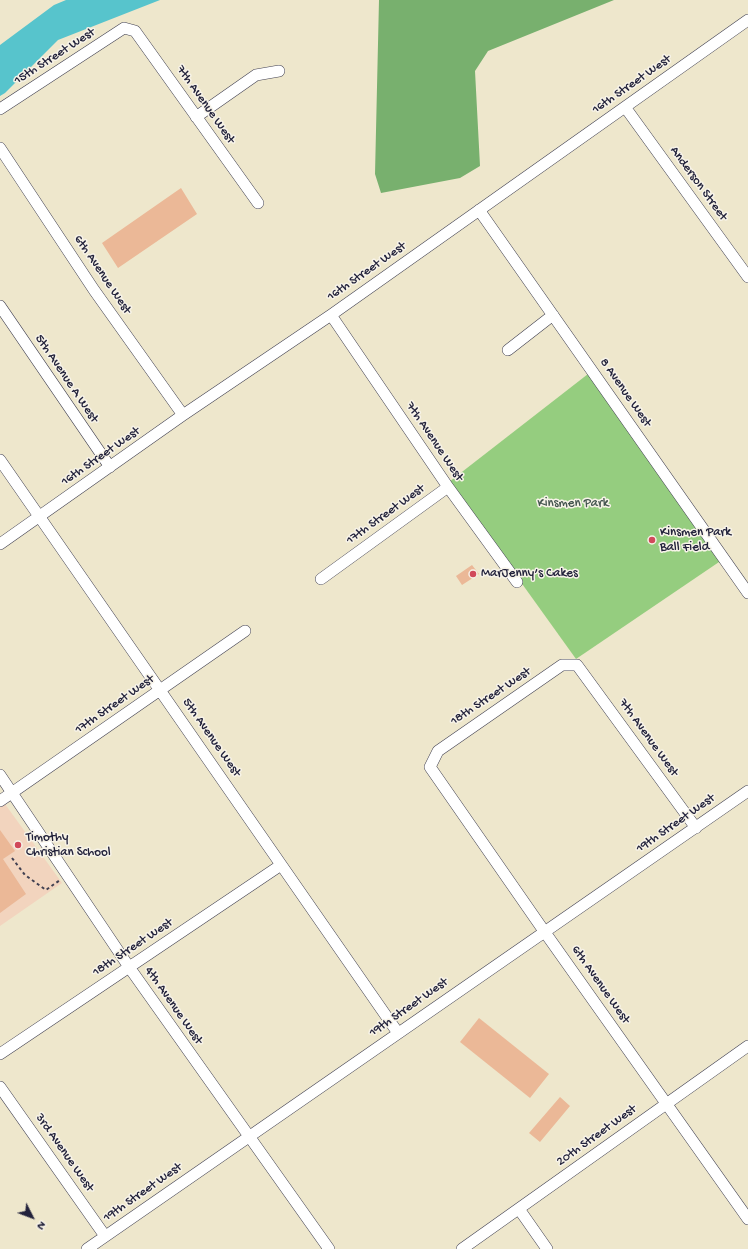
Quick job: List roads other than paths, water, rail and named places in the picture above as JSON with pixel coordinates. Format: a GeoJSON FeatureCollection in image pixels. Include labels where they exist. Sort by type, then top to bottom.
{"type":"FeatureCollection","features":[{"type":"Feature","properties":{"kind":"street","name":"16th Street West"},"geometry":{"type":"LineString","coordinates":[[0,544],[331,315],[748,20]]}},
{"type":"Feature","properties":{"kind":"street","name":"15th Street West"},"geometry":{"type":"LineString","coordinates":[[0,108],[124,28]]}},
{"type":"Feature","properties":{"kind":"street","name":"7th Avenue West"},"geometry":{"type":"LineString","coordinates":[[124,28],[135,31],[258,203]]}},
{"type":"Feature","properties":{"kind":"street"},"geometry":{"type":"LineString","coordinates":[[196,117],[256,74],[279,71]]}},
{"type":"Feature","properties":{"kind":"street","name":"Anderson Street"},"geometry":{"type":"LineString","coordinates":[[625,107],[748,277]]}},
{"type":"Feature","properties":{"kind":"street","name":"6th Avenue West"},"geometry":{"type":"LineString","coordinates":[[0,148],[94,290],[183,416]]}},
{"type":"Feature","properties":{"kind":"street","name":"8 Avenue West"},"geometry":{"type":"LineString","coordinates":[[479,210],[748,593]]}},
{"type":"Feature","properties":{"kind":"street","name":"5th Avenue A West"},"geometry":{"type":"LineString","coordinates":[[0,306],[110,467]]}},
{"type":"Feature","properties":{"kind":"street","name":"7th Avenue West"},"geometry":{"type":"LineString","coordinates":[[331,315],[448,487],[517,582]]}},
{"type":"Feature","properties":{"kind":"street"},"geometry":{"type":"LineString","coordinates":[[508,350],[553,315]]}},
{"type":"Feature","properties":{"kind":"street","name":"5th Avenue West"},"geometry":{"type":"LineString","coordinates":[[0,460],[398,1032]]}},
{"type":"Feature","properties":{"kind":"street","name":"17th Street West"},"geometry":{"type":"LineString","coordinates":[[320,579],[448,487]]}},
{"type":"Feature","properties":{"kind":"street","name":"17th Street West"},"geometry":{"type":"LineString","coordinates":[[0,801],[245,631]]}},
{"type":"Feature","properties":{"kind":"street","name":"18th Street West"},"geometry":{"type":"LineString","coordinates":[[430,767],[438,750],[562,665],[577,665]]}},
{"type":"Feature","properties":{"kind":"street","name":"7th Avenue West"},"geometry":{"type":"LineString","coordinates":[[577,665],[696,828]]}},
{"type":"Feature","properties":{"kind":"street","name":"6th Avenue West"},"geometry":{"type":"LineString","coordinates":[[430,767],[748,1219]]}},
{"type":"Feature","properties":{"kind":"street","name":"4th Avenue West"},"geometry":{"type":"LineString","coordinates":[[0,775],[129,967],[329,1249]]}},
{"type":"Feature","properties":{"kind":"street","name":"19th Street West"},"geometry":{"type":"LineString","coordinates":[[87,1249],[398,1032],[748,791]]}},
{"type":"Feature","properties":{"kind":"street","name":"18th Street West"},"geometry":{"type":"LineString","coordinates":[[0,1054],[281,865]]}},
{"type":"Feature","properties":{"kind":"street","name":"20th Street West"},"geometry":{"type":"LineString","coordinates":[[462,1249],[748,1046]]}},
{"type":"Feature","properties":{"kind":"street","name":"3rd Avenue West"},"geometry":{"type":"LineString","coordinates":[[0,1087],[105,1236]]}},
{"type":"Feature","properties":{"kind":"street"},"geometry":{"type":"LineString","coordinates":[[519,1209],[547,1249]]}},
{"type":"Feature","properties":{"kind":"water"},"geometry":{"type":"Polygon","coordinates":[[[66,0],[160,0],[58,40],[5,93],[0,96],[0,45],[54,5],[66,0]]]}},
{"type":"Feature","properties":{"kind":"place","name":"Kinsmen Park Ball Field"},"geometry":{"type":"Point","coordinates":[652,540]}},
{"type":"Feature","properties":{"kind":"place","name":"MarJenny’s Cakes"},"geometry":{"type":"Point","coordinates":[473,574]}},
{"type":"Feature","properties":{"kind":"place","name":"Timothy Christian School"},"geometry":{"type":"Point","coordinates":[18,845]}},
{"type":"Feature","properties":{"kind":"park label","name":"Kinsmen Park"},"geometry":{"type":"Point","coordinates":[573,504]}}]}
